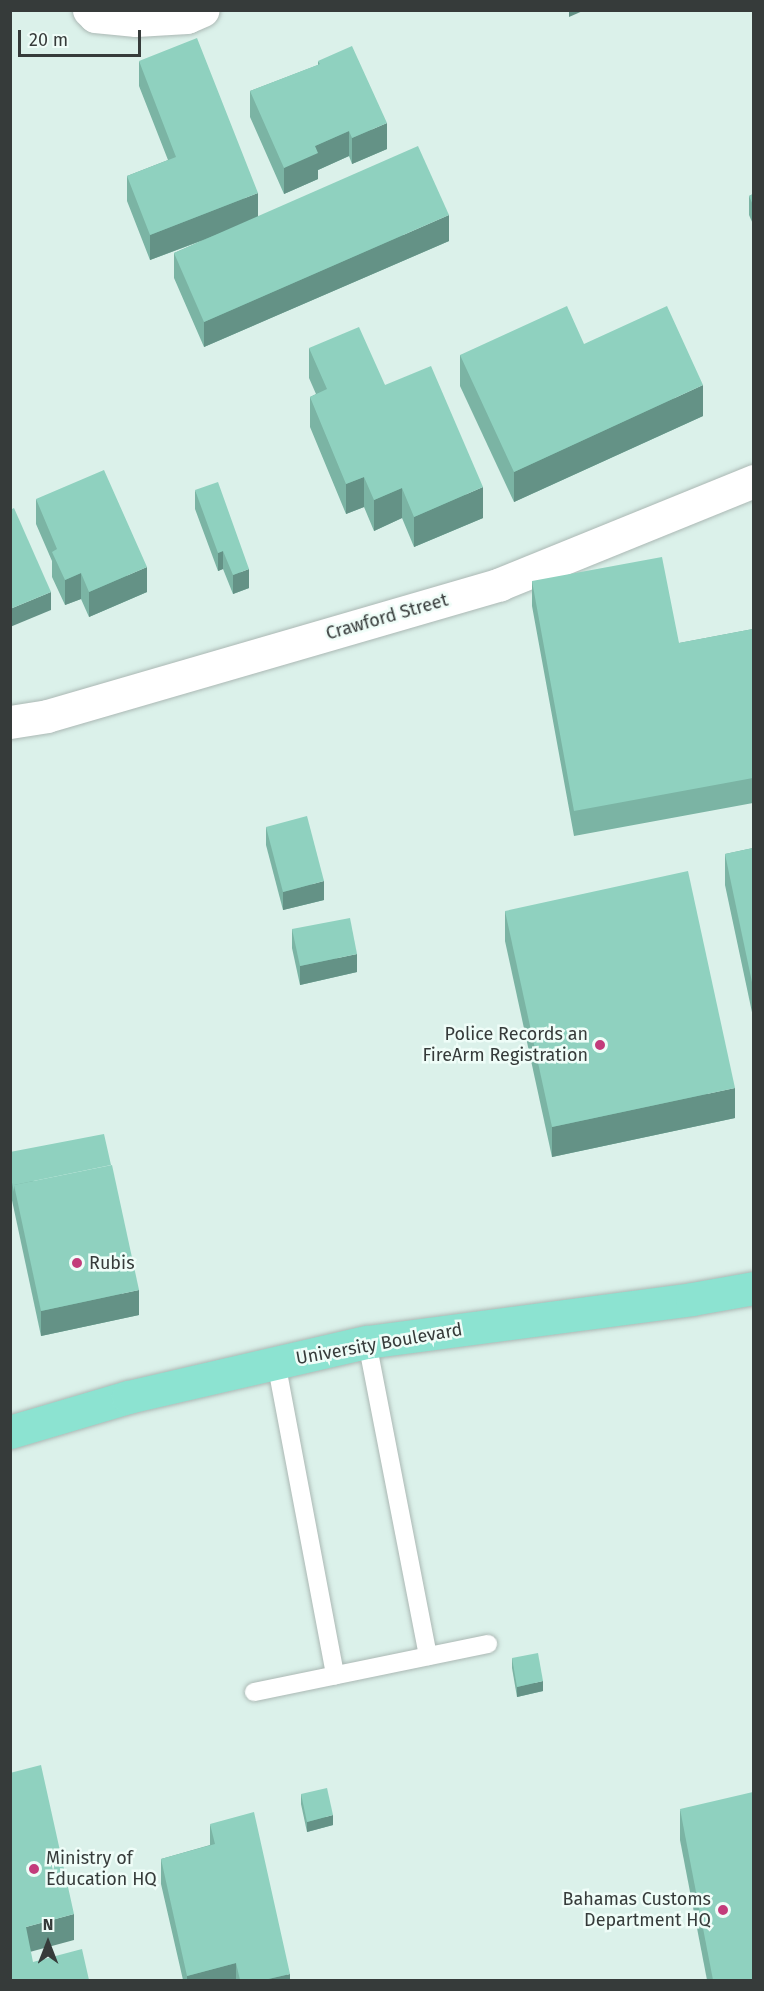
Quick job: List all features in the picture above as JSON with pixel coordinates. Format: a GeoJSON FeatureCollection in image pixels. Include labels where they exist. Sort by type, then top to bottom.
{"type":"FeatureCollection","features":[{"type":"Feature","properties":{"kind":"main road","name":"University Boulevard"},"geometry":{"type":"LineString","coordinates":[[10,1432],[128,1397],[367,1342],[692,1299],[753,1288]]}},
{"type":"Feature","properties":{"kind":"street"},"geometry":{"type":"LineString","coordinates":[[89,10],[95,16],[136,20],[187,17],[203,10]]}},
{"type":"Feature","properties":{"kind":"street","name":"Crawford Street"},"geometry":{"type":"LineString","coordinates":[[10,722],[47,716],[500,584],[753,481]]}},
{"type":"Feature","properties":{"kind":"lane"},"geometry":{"type":"LineString","coordinates":[[367,1342],[428,1656]]}},
{"type":"Feature","properties":{"kind":"lane"},"geometry":{"type":"LineString","coordinates":[[276,1362],[335,1675]]}},
{"type":"Feature","properties":{"kind":"lane"},"geometry":{"type":"LineString","coordinates":[[254,1692],[488,1644]]}},
{"type":"Feature","properties":{"kind":"shaded area"},"geometry":{"type":"Polygon","coordinates":[[[11,11],[753,11],[753,1980],[11,1980],[11,11]]]}},
{"type":"Feature","properties":{"kind":"building"},"geometry":{"type":"Polygon","coordinates":[[[197,38],[258,193],[150,235],[127,176],[176,157],[139,61],[197,38]]]}},
{"type":"Feature","properties":{"kind":"building"},"geometry":{"type":"Polygon","coordinates":[[[352,46],[387,123],[352,138],[349,131],[315,146],[318,153],[284,168],[250,91],[320,64],[318,61],[352,46]]]}},
{"type":"Feature","properties":{"kind":"building"},"geometry":{"type":"Polygon","coordinates":[[[418,146],[449,215],[204,322],[174,253],[418,146]]]}},
{"type":"Feature","properties":{"kind":"building"},"geometry":{"type":"Polygon","coordinates":[[[567,306],[584,344],[667,306],[703,385],[514,472],[460,355],[567,306]]]}},
{"type":"Feature","properties":{"kind":"building"},"geometry":{"type":"Polygon","coordinates":[[[359,327],[385,385],[431,366],[483,487],[414,517],[402,488],[374,500],[364,477],[346,484],[310,397],[327,389],[309,348],[359,327]]]}},
{"type":"Feature","properties":{"kind":"building"},"geometry":{"type":"Polygon","coordinates":[[[104,470],[147,567],[89,592],[81,573],[65,580],[52,552],[57,549],[36,499],[104,470]]]}},
{"type":"Feature","properties":{"kind":"building"},"geometry":{"type":"Polygon","coordinates":[[[218,482],[249,569],[233,575],[223,551],[218,553],[195,490],[218,482]]]}},
{"type":"Feature","properties":{"kind":"building"},"geometry":{"type":"Polygon","coordinates":[[[14,508],[51,592],[10,609],[10,510],[14,508]]]}},
{"type":"Feature","properties":{"kind":"building"},"geometry":{"type":"Polygon","coordinates":[[[662,557],[679,643],[753,629],[753,778],[574,811],[532,581],[662,557]]]}},
{"type":"Feature","properties":{"kind":"building"},"geometry":{"type":"Polygon","coordinates":[[[307,816],[324,881],[283,892],[266,827],[307,816]]]}},
{"type":"Feature","properties":{"kind":"building"},"geometry":{"type":"Polygon","coordinates":[[[753,848],[753,987],[725,854],[753,848]]]}},
{"type":"Feature","properties":{"kind":"building"},"geometry":{"type":"Polygon","coordinates":[[[688,871],[735,1088],[552,1127],[505,911],[688,871]]]}},
{"type":"Feature","properties":{"kind":"building"},"geometry":{"type":"Polygon","coordinates":[[[350,918],[357,954],[300,966],[292,929],[350,918]]]}},
{"type":"Feature","properties":{"kind":"building"},"geometry":{"type":"Polygon","coordinates":[[[104,1134],[111,1165],[14,1185],[14,1192],[10,1173],[10,1152],[104,1134]]]}},
{"type":"Feature","properties":{"kind":"building","name":"Rubis"},"geometry":{"type":"Polygon","coordinates":[[[112,1165],[139,1290],[41,1311],[14,1185],[112,1165]]]}},
{"type":"Feature","properties":{"kind":"building"},"geometry":{"type":"Polygon","coordinates":[[[538,1653],[543,1681],[517,1687],[512,1658],[538,1653]]]}},
{"type":"Feature","properties":{"kind":"building","name":"Ministry of Education HQ"},"geometry":{"type":"Polygon","coordinates":[[[41,1765],[74,1914],[26,1927],[33,1962],[82,1949],[89,1980],[10,1980],[10,1773],[41,1765]]]}},
{"type":"Feature","properties":{"kind":"building"},"geometry":{"type":"Polygon","coordinates":[[[327,1788],[333,1815],[307,1822],[301,1794],[327,1788]]]}},
{"type":"Feature","properties":{"kind":"building","name":"Bahamas Customs Department HQ"},"geometry":{"type":"Polygon","coordinates":[[[753,1792],[753,1980],[713,1980],[680,1809],[753,1792]]]}},
{"type":"Feature","properties":{"kind":"building"},"geometry":{"type":"Polygon","coordinates":[[[254,1812],[290,1974],[264,1980],[240,1980],[236,1963],[187,1976],[161,1859],[215,1844],[210,1824],[254,1812]]]}},
{"type":"Feature","properties":{"kind":"place","name":"Police Records an FireArm Registration"},"geometry":{"type":"Point","coordinates":[600,1045]}},
{"type":"Feature","properties":{"kind":"place","name":"Rubis"},"geometry":{"type":"Point","coordinates":[77,1263]}},
{"type":"Feature","properties":{"kind":"place","name":"Ministry of Education HQ"},"geometry":{"type":"Point","coordinates":[34,1869]}},
{"type":"Feature","properties":{"kind":"place","name":"Bahamas Customs Department HQ"},"geometry":{"type":"Point","coordinates":[723,1910]}}]}
